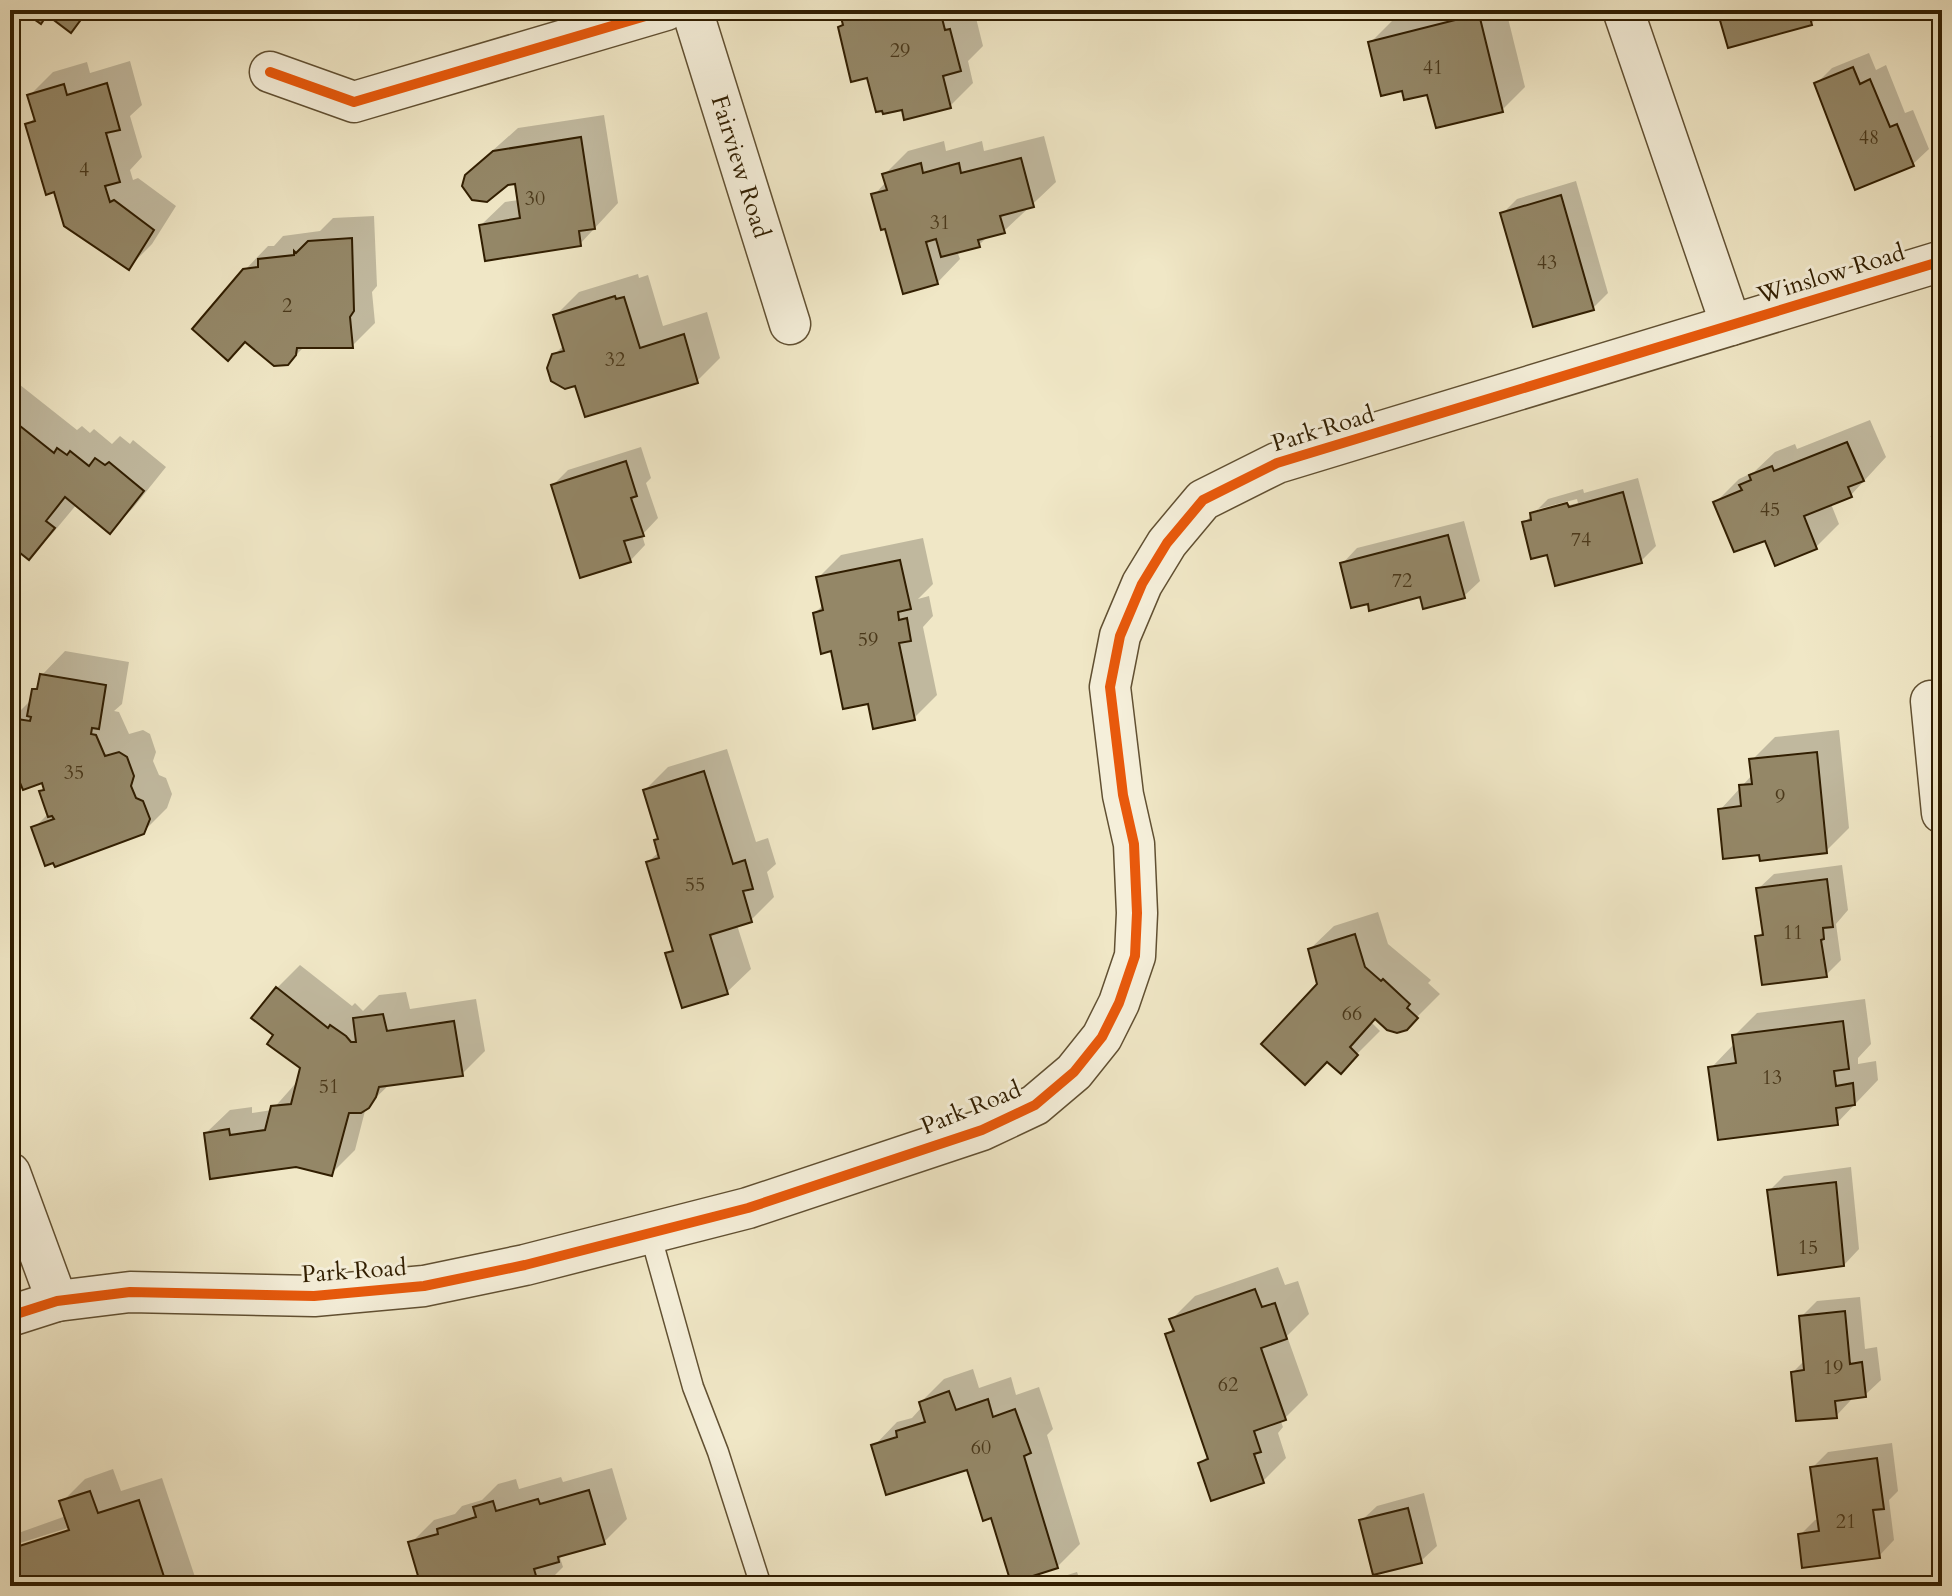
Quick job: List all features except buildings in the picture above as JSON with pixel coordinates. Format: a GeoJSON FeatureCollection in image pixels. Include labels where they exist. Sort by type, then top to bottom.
{"type":"FeatureCollection","features":[{"type":"Feature","properties":{"kind":"street"},"geometry":{"type":"LineString","coordinates":[[270,72],[354,102],[666,10]]}},
{"type":"Feature","properties":{"kind":"street","name":"Fairview Road"},"geometry":{"type":"LineString","coordinates":[[692,10],[790,324]]}},
{"type":"Feature","properties":{"kind":"street","name":"Winslow Road"},"geometry":{"type":"LineString","coordinates":[[1623,10],[1731,325],[1942,261]]}},
{"type":"Feature","properties":{"kind":"street","name":"Park Road"},"geometry":{"type":"LineString","coordinates":[[10,1316],[57,1301],[130,1292],[314,1296],[424,1286],[525,1265],[748,1208],[982,1130],[1035,1105],[1074,1072],[1102,1037],[1119,1003],[1135,956],[1134,844],[1123,795],[1110,687],[1120,636],[1142,584],[1167,543],[1203,500],[1277,463],[1731,325]]}},
{"type":"Feature","properties":{"kind":"street"},"geometry":{"type":"LineString","coordinates":[[1931,701],[1942,813]]}},
{"type":"Feature","properties":{"kind":"street"},"geometry":{"type":"LineString","coordinates":[[10,1173],[57,1301]]}},
{"type":"Feature","properties":{"kind":"lane"},"geometry":{"type":"LineString","coordinates":[[650,1233],[693,1387],[718,1452],[761,1586]]}},
{"type":"Feature","properties":{"kind":"cycle path"},"geometry":{"type":"LineString","coordinates":[[270,72],[354,102],[666,10]]}},
{"type":"Feature","properties":{"kind":"cycle path"},"geometry":{"type":"LineString","coordinates":[[10,1316],[57,1301],[130,1292],[314,1296],[424,1286],[525,1265],[748,1208],[982,1130],[1035,1105],[1074,1072],[1102,1037],[1119,1003],[1135,956],[1134,844],[1123,795],[1110,687],[1120,636],[1142,584],[1167,543],[1203,500],[1277,463],[1942,261]]}}]}
